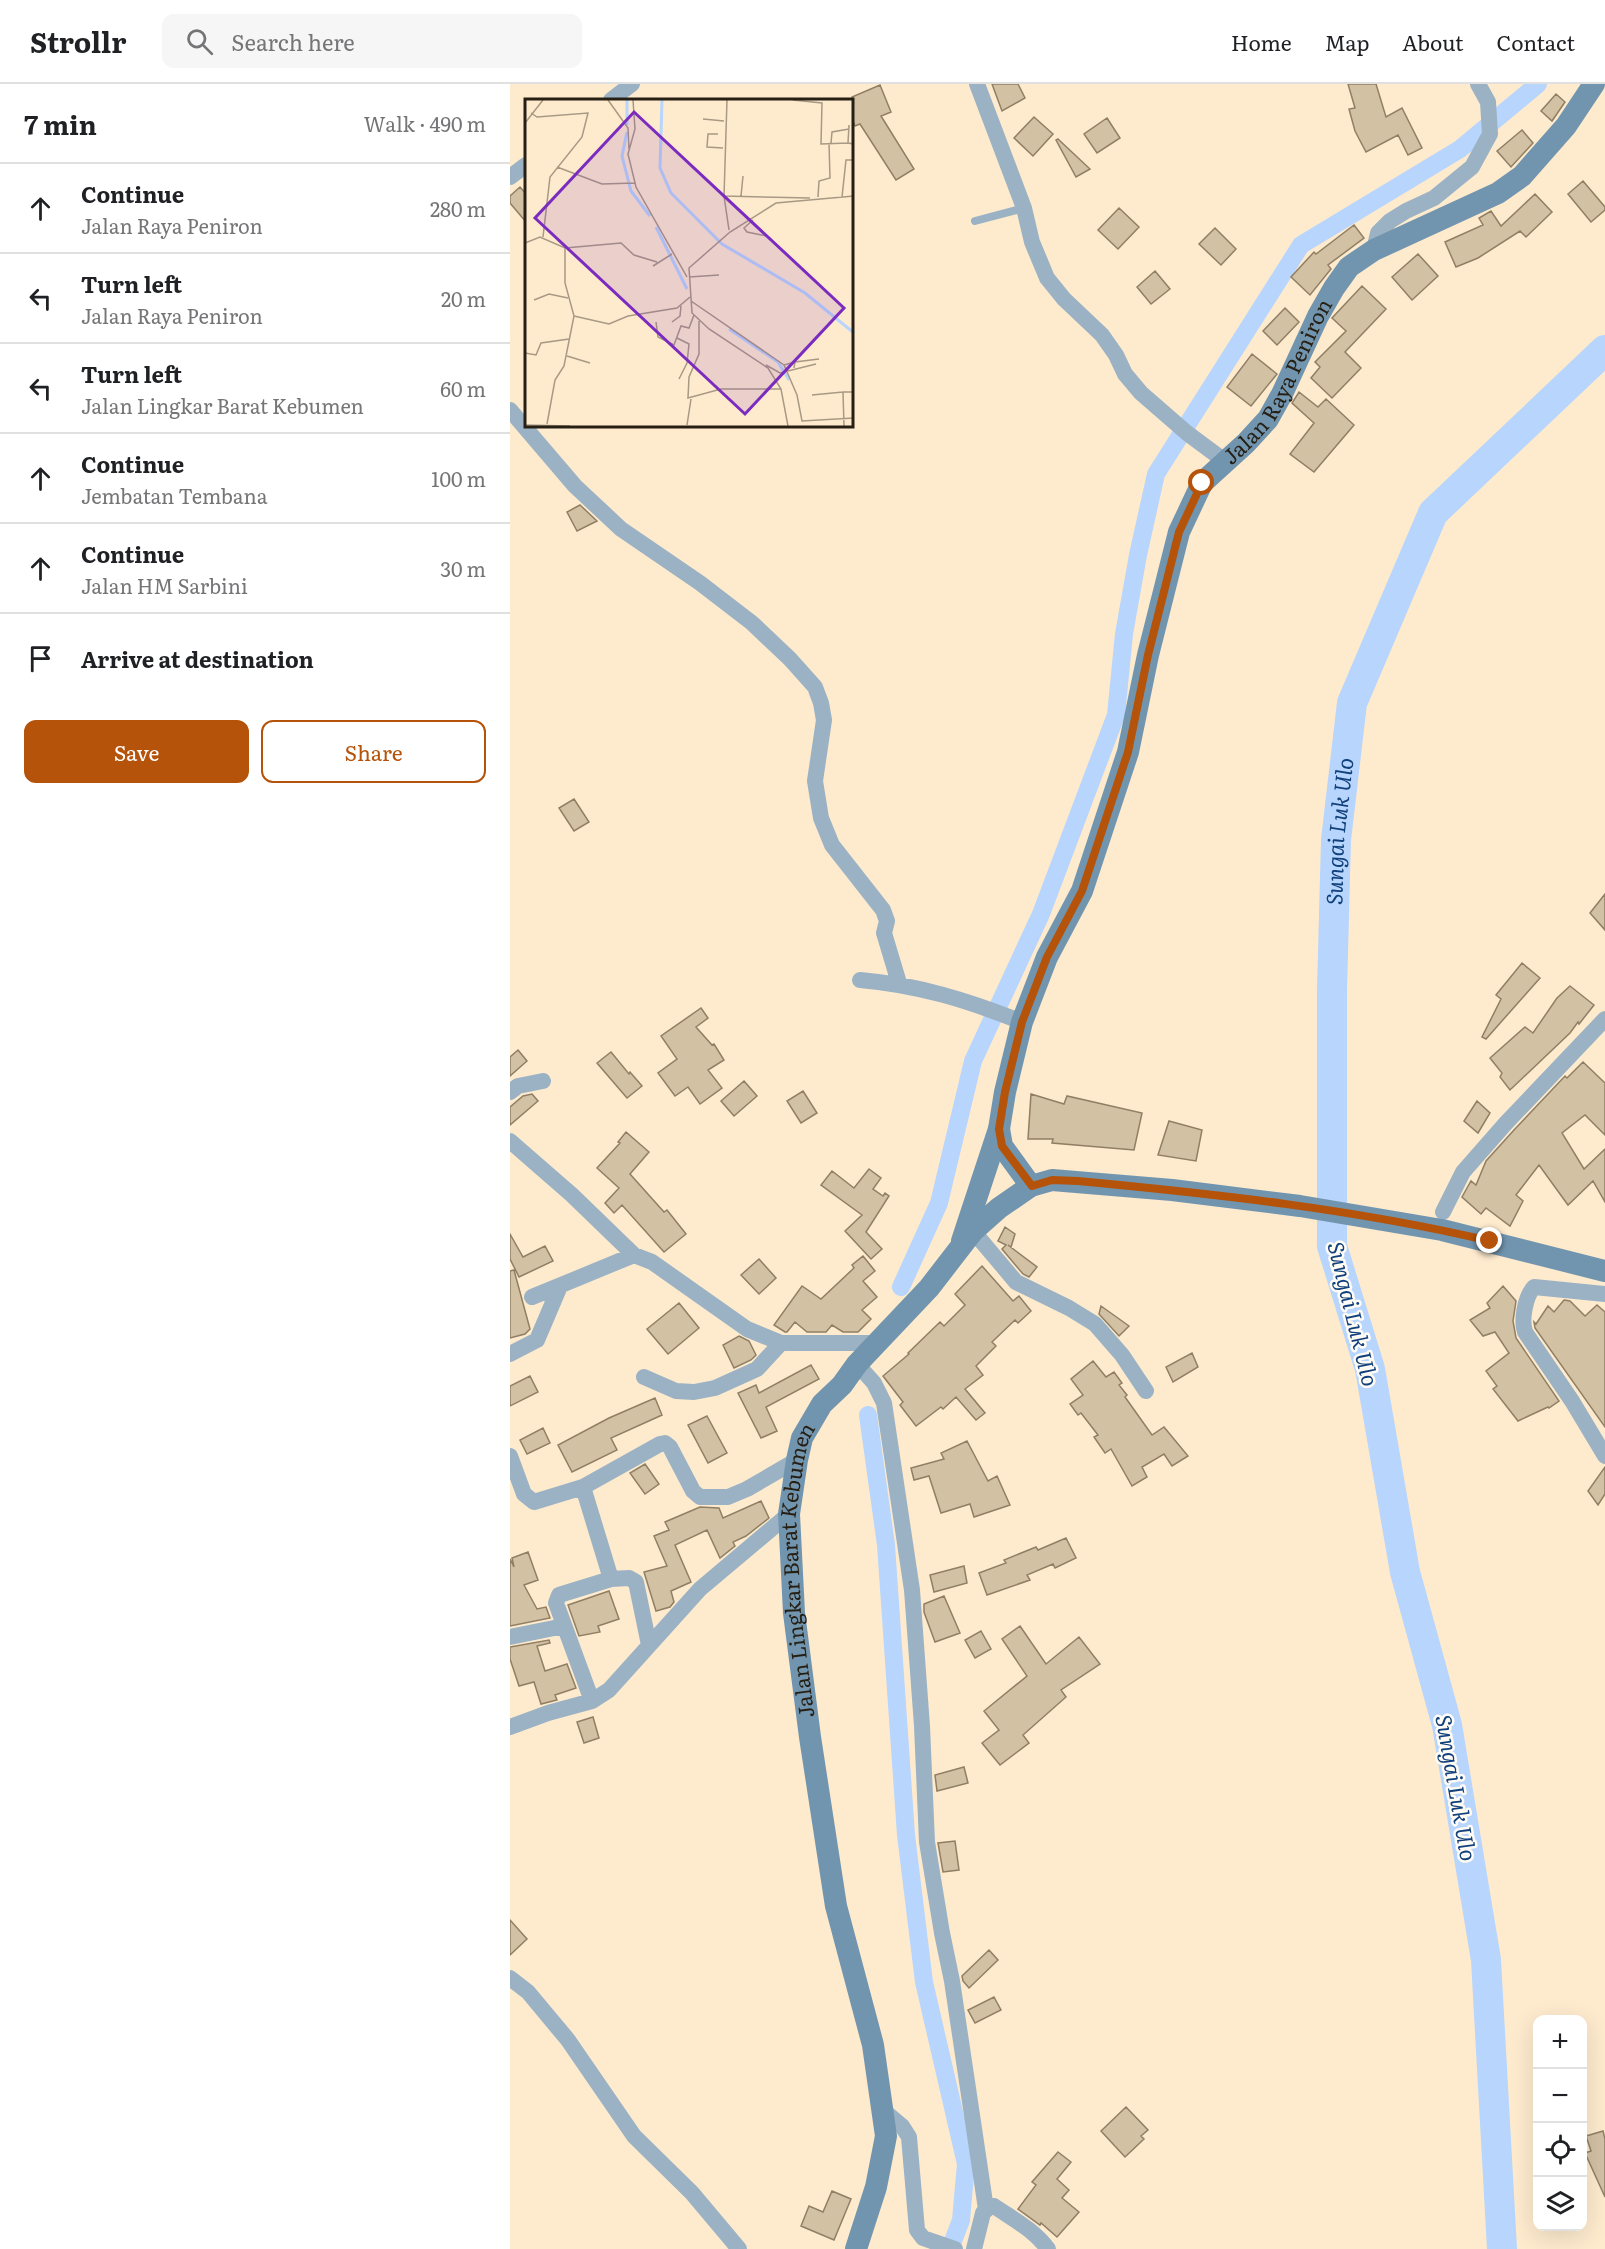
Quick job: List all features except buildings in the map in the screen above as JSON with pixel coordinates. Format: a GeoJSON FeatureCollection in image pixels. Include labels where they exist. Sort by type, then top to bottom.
{"type":"FeatureCollection","features":[{"type":"Feature","properties":{"kind":"main road","name":"Jalan Raya Peniron"},"geometry":{"type":"LineString","coordinates":[[957,1254],[999,1129],[1005,1092],[1022,1022],[1047,957],[1082,891],[1128,752],[1148,655],[1179,532],[1202,483],[1226,462],[1268,418],[1334,288],[1349,267],[1374,250],[1498,193],[1522,176],[1566,126],[1594,84]]}},
{"type":"Feature","properties":{"kind":"main road"},"geometry":{"type":"LineString","coordinates":[[999,1129],[1002,1146],[1032,1186]]}},
{"type":"Feature","properties":{"kind":"main road","name":"Jalan Lingkar Barat Kebumen"},"geometry":{"type":"LineString","coordinates":[[856,2249],[876,2187],[885,2136],[883,2110],[873,2044],[836,1906],[794,1613],[789,1514],[802,1438],[822,1404],[842,1386],[857,1364],[904,1316],[973,1232],[999,1208],[1032,1186],[1052,1180],[1172,1190],[1300,1206],[1490,1241],[1605,1271]]}},
{"type":"Feature","properties":{"kind":"street"},"geometry":{"type":"LineString","coordinates":[[612,99],[632,84]]}},
{"type":"Feature","properties":{"kind":"street"},"geometry":{"type":"LineString","coordinates":[[977,84],[1024,207],[1032,242],[1047,278],[1064,299],[1101,334],[1116,355],[1125,374],[1141,393],[1187,433],[1226,462]]}},
{"type":"Feature","properties":{"kind":"street"},"geometry":{"type":"LineString","coordinates":[[1374,250],[1378,233],[1390,221],[1434,198],[1472,168],[1490,134],[1488,102],[1478,84]]}},
{"type":"Feature","properties":{"kind":"street"},"geometry":{"type":"LineString","coordinates":[[510,177],[525,166]]}},
{"type":"Feature","properties":{"kind":"street"},"geometry":{"type":"LineString","coordinates":[[510,410],[525,428]]}},
{"type":"Feature","properties":{"kind":"street"},"geometry":{"type":"LineString","coordinates":[[525,428],[574,486],[621,529],[700,583],[752,623],[790,658],[815,687],[824,720],[815,781],[816,801],[832,845],[883,910],[887,921],[884,933],[899,983]]}},
{"type":"Feature","properties":{"kind":"street"},"geometry":{"type":"LineString","coordinates":[[860,980],[899,983],[974,1003],[1022,1022]]}},
{"type":"Feature","properties":{"kind":"street"},"geometry":{"type":"LineString","coordinates":[[1443,1212],[1463,1172],[1506,1123],[1605,1019]]}},
{"type":"Feature","properties":{"kind":"street"},"geometry":{"type":"LineString","coordinates":[[510,1092],[518,1086],[543,1081]]}},
{"type":"Feature","properties":{"kind":"street"},"geometry":{"type":"LineString","coordinates":[[510,1141],[634,1255],[652,1262],[747,1329],[781,1343],[877,1343]]}},
{"type":"Feature","properties":{"kind":"street"},"geometry":{"type":"LineString","coordinates":[[973,1232],[1016,1282],[1069,1308],[1095,1324],[1122,1355],[1146,1392]]}},
{"type":"Feature","properties":{"kind":"street"},"geometry":{"type":"LineString","coordinates":[[532,1297],[634,1255]]}},
{"type":"Feature","properties":{"kind":"street"},"geometry":{"type":"LineString","coordinates":[[510,1354],[533,1343],[539,1336],[560,1286]]}},
{"type":"Feature","properties":{"kind":"street"},"geometry":{"type":"LineString","coordinates":[[1605,1294],[1534,1287],[1530,1292],[1523,1323],[1525,1332],[1572,1401],[1605,1456]]}},
{"type":"Feature","properties":{"kind":"street"},"geometry":{"type":"LineString","coordinates":[[644,1377],[676,1391],[694,1392],[715,1388],[757,1369],[781,1343]]}},
{"type":"Feature","properties":{"kind":"street"},"geometry":{"type":"LineString","coordinates":[[857,1364],[879,1392],[884,1403],[888,1426],[912,1590],[922,1726],[927,1842],[952,1981],[986,2209]]}},
{"type":"Feature","properties":{"kind":"street"},"geometry":{"type":"LineString","coordinates":[[510,1456],[524,1494],[534,1502],[582,1487],[665,1443],[670,1447],[693,1491],[700,1497],[728,1497],[747,1489],[797,1460]]}},
{"type":"Feature","properties":{"kind":"street"},"geometry":{"type":"LineString","coordinates":[[582,1487],[610,1579]]}},
{"type":"Feature","properties":{"kind":"street"},"geometry":{"type":"LineString","coordinates":[[510,1727],[548,1713],[592,1701],[609,1689],[700,1588],[789,1514]]}},
{"type":"Feature","properties":{"kind":"street"},"geometry":{"type":"LineString","coordinates":[[592,1701],[556,1603],[559,1595],[610,1579],[629,1578],[636,1581],[649,1645]]}},
{"type":"Feature","properties":{"kind":"street"},"geometry":{"type":"LineString","coordinates":[[510,1637],[564,1626]]}},
{"type":"Feature","properties":{"kind":"street"},"geometry":{"type":"LineString","coordinates":[[510,1978],[528,1992],[568,2040],[634,2136],[692,2193],[739,2249]]}},
{"type":"Feature","properties":{"kind":"street"},"geometry":{"type":"LineString","coordinates":[[883,2110],[902,2126],[909,2137],[917,2230],[923,2238],[955,2249]]}},
{"type":"Feature","properties":{"kind":"street"},"geometry":{"type":"LineString","coordinates":[[974,2249],[983,2213],[990,2206],[994,2206],[1037,2236],[1048,2249]]}},
{"type":"Feature","properties":{"kind":"lane"},"geometry":{"type":"LineString","coordinates":[[975,220],[1024,207]]}},
{"type":"Feature","properties":{"kind":"waterway"},"geometry":{"type":"LineString","coordinates":[[901,1287],[939,1203],[973,1061],[1041,914],[1116,715],[1124,634],[1156,474],[1301,245],[1460,149],[1538,84]]}},
{"type":"Feature","properties":{"kind":"waterway","name":"Sungai Luk Ulo"},"geometry":{"type":"LineString","coordinates":[[1502,2249],[1486,1960],[1447,1725],[1405,1572],[1370,1369],[1332,1246],[1332,990],[1336,840],[1352,703],[1433,513],[1605,350]]}},
{"type":"Feature","properties":{"kind":"waterway"},"geometry":{"type":"LineString","coordinates":[[868,1415],[886,1545],[906,1835],[924,1982],[966,2164],[961,2220],[950,2249]]}},
{"type":"Feature","properties":{"kind":"route"},"geometry":{"type":"LineString","coordinates":[[1202,483],[1179,532],[1148,655],[1128,752],[1082,891],[1047,957],[1022,1022],[1005,1092],[999,1129],[1002,1146],[1032,1186],[1052,1180],[1078,1181],[1246,1198],[1442,1230],[1490,1241]]}}]}
